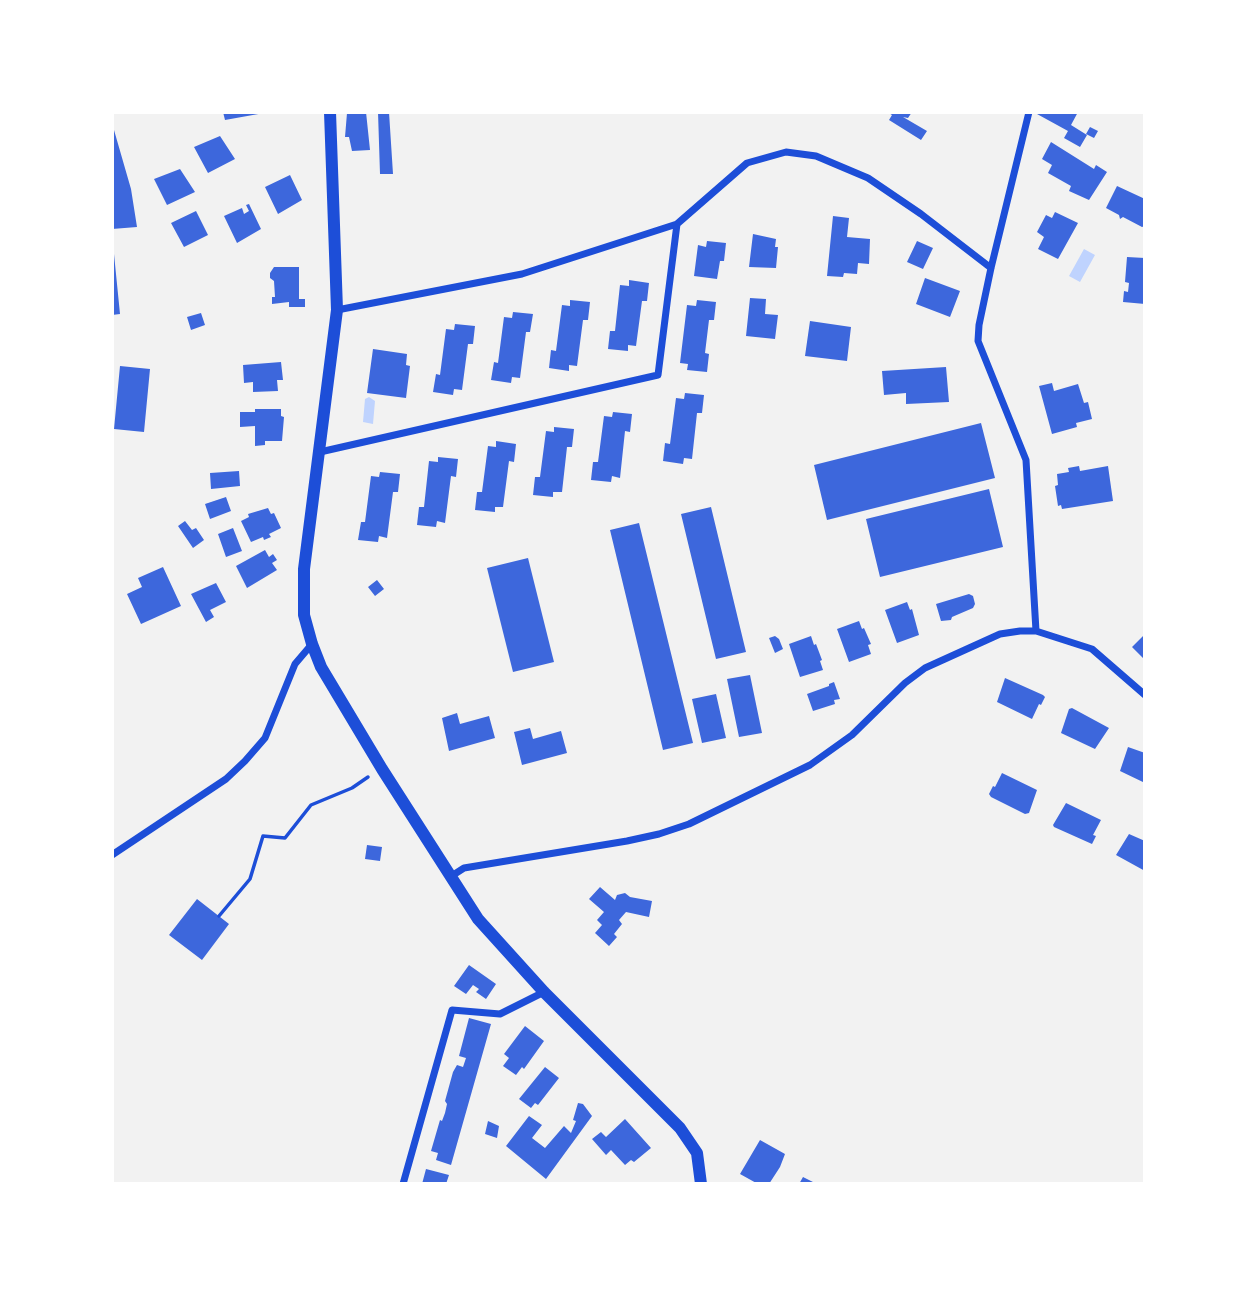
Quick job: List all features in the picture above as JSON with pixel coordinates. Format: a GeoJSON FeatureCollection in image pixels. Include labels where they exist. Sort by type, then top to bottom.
{"type":"FeatureCollection","features":[{"type":"Feature","properties":{"kind":"street"},"geometry":{"type":"LineString","coordinates":[[330,112],[337,310],[303,592],[304,615],[312,644],[321,667],[382,769],[478,919],[544,992],[680,1128],[697,1153],[701,1184]]}},
{"type":"Feature","properties":{"kind":"street"},"geometry":{"type":"LineString","coordinates":[[1028,112],[991,268],[978,341],[1026,460],[1036,631]]}},
{"type":"Feature","properties":{"kind":"street"},"geometry":{"type":"LineString","coordinates":[[337,310],[522,274],[677,223],[747,163],[767,156],[796,152],[816,156],[868,178],[921,214],[991,268]]}},
{"type":"Feature","properties":{"kind":"street"},"geometry":{"type":"LineString","coordinates":[[320,452],[658,375],[677,223]]}},
{"type":"Feature","properties":{"kind":"street"},"geometry":{"type":"LineString","coordinates":[[450,877],[464,868],[627,841],[689,824],[833,751],[905,682],[925,668],[1000,635],[1036,631],[1092,649],[1145,695]]}},
{"type":"Feature","properties":{"kind":"street"},"geometry":{"type":"LineString","coordinates":[[112,855],[226,779],[245,761],[265,738],[295,664],[312,644]]}},
{"type":"Feature","properties":{"kind":"street"},"geometry":{"type":"LineString","coordinates":[[403,1184],[452,1010],[500,1014],[544,992]]}},
{"type":"Feature","properties":{"kind":"path"},"geometry":{"type":"LineString","coordinates":[[219,916],[250,879],[264,836],[285,838],[311,806],[352,788],[382,769]]}},
{"type":"Feature","properties":{"kind":"water"},"geometry":{"type":"Polygon","coordinates":[[[1084,249],[1095,255],[1080,282],[1069,276],[1084,249]]]}},
{"type":"Feature","properties":{"kind":"water"},"geometry":{"type":"Polygon","coordinates":[[[369,397],[375,401],[373,424],[363,422],[365,399],[369,397]]]}},
{"type":"Feature","properties":{"kind":"building"},"geometry":{"type":"Polygon","coordinates":[[[223,112],[264,112],[264,113],[225,120],[223,112]]]}},
{"type":"Feature","properties":{"kind":"building"},"geometry":{"type":"Polygon","coordinates":[[[366,112],[370,150],[352,151],[349,137],[345,137],[347,113],[366,112]]]}},
{"type":"Feature","properties":{"kind":"building"},"geometry":{"type":"Polygon","coordinates":[[[378,112],[389,112],[393,174],[380,174],[378,112]]]}},
{"type":"Feature","properties":{"kind":"building"},"geometry":{"type":"Polygon","coordinates":[[[887,112],[912,112],[908,118],[903,117],[927,131],[921,140],[889,120],[892,115],[887,112]]]}},
{"type":"Feature","properties":{"kind":"building"},"geometry":{"type":"Polygon","coordinates":[[[1078,112],[1071,125],[1087,135],[1080,147],[1064,138],[1068,131],[1037,114],[1078,112]]]}},
{"type":"Feature","properties":{"kind":"building"},"geometry":{"type":"Polygon","coordinates":[[[1090,127],[1098,131],[1094,138],[1086,134],[1090,127]]]}},
{"type":"Feature","properties":{"kind":"building"},"geometry":{"type":"Polygon","coordinates":[[[114,130],[131,189],[137,227],[112,229],[114,130]]]}},
{"type":"Feature","properties":{"kind":"building"},"geometry":{"type":"Polygon","coordinates":[[[220,136],[235,159],[208,173],[194,147],[220,136]]]}},
{"type":"Feature","properties":{"kind":"building"},"geometry":{"type":"Polygon","coordinates":[[[1051,142],[1094,169],[1096,165],[1107,172],[1089,200],[1069,191],[1071,186],[1048,173],[1052,165],[1042,159],[1051,142]]]}},
{"type":"Feature","properties":{"kind":"building"},"geometry":{"type":"Polygon","coordinates":[[[180,169],[195,192],[167,205],[154,179],[180,169]]]}},
{"type":"Feature","properties":{"kind":"building"},"geometry":{"type":"Polygon","coordinates":[[[290,175],[302,200],[278,214],[265,187],[290,175]]]}},
{"type":"Feature","properties":{"kind":"building"},"geometry":{"type":"Polygon","coordinates":[[[1117,186],[1145,199],[1145,226],[1123,217],[1120,219],[1119,215],[1106,208],[1117,186]]]}},
{"type":"Feature","properties":{"kind":"building"},"geometry":{"type":"Polygon","coordinates":[[[249,204],[261,229],[237,243],[224,216],[242,208],[244,214],[249,211],[246,205],[249,204]]]}},
{"type":"Feature","properties":{"kind":"building"},"geometry":{"type":"Polygon","coordinates":[[[196,211],[208,235],[184,247],[171,223],[196,211]]]}},
{"type":"Feature","properties":{"kind":"building"},"geometry":{"type":"Polygon","coordinates":[[[1055,212],[1078,223],[1058,259],[1038,249],[1044,237],[1037,232],[1046,215],[1052,218],[1055,212]]]}},
{"type":"Feature","properties":{"kind":"building"},"geometry":{"type":"Polygon","coordinates":[[[833,216],[849,218],[847,237],[870,239],[869,264],[858,263],[857,274],[827,276],[833,216]]]}},
{"type":"Feature","properties":{"kind":"building"},"geometry":{"type":"Polygon","coordinates":[[[753,234],[776,239],[776,268],[749,267],[753,234]]]}},
{"type":"Feature","properties":{"kind":"building"},"geometry":{"type":"Polygon","coordinates":[[[707,241],[726,243],[724,261],[720,261],[717,279],[694,276],[698,245],[706,247],[707,241]]]}},
{"type":"Feature","properties":{"kind":"building"},"geometry":{"type":"Polygon","coordinates":[[[917,241],[933,248],[923,269],[907,262],[917,241]]]}},
{"type":"Feature","properties":{"kind":"building"},"geometry":{"type":"Polygon","coordinates":[[[112,254],[120,314],[112,315],[112,254]]]}},
{"type":"Feature","properties":{"kind":"building"},"geometry":{"type":"Polygon","coordinates":[[[1127,257],[1145,258],[1145,304],[1123,302],[1124,291],[1128,292],[1129,283],[1125,282],[1127,257]]]}},
{"type":"Feature","properties":{"kind":"building"},"geometry":{"type":"Polygon","coordinates":[[[274,267],[299,267],[299,299],[305,299],[305,307],[289,307],[289,302],[272,304],[272,297],[275,297],[274,281],[270,278],[270,273],[274,267]]]}},
{"type":"Feature","properties":{"kind":"building"},"geometry":{"type":"Polygon","coordinates":[[[925,278],[960,291],[950,317],[916,304],[925,278]]]}},
{"type":"Feature","properties":{"kind":"building"},"geometry":{"type":"Polygon","coordinates":[[[629,280],[649,283],[647,301],[642,301],[636,346],[628,345],[628,351],[608,349],[610,331],[615,331],[620,285],[629,286],[629,280]]]}},
{"type":"Feature","properties":{"kind":"building"},"geometry":{"type":"Polygon","coordinates":[[[750,298],[766,299],[765,314],[778,315],[775,339],[746,336],[750,298]]]}},
{"type":"Feature","properties":{"kind":"building"},"geometry":{"type":"Polygon","coordinates":[[[570,300],[590,302],[588,320],[583,320],[577,366],[569,365],[569,371],[549,368],[551,350],[556,351],[562,305],[570,306],[570,300]]]}},
{"type":"Feature","properties":{"kind":"building"},"geometry":{"type":"Polygon","coordinates":[[[697,300],[716,302],[714,320],[709,320],[705,353],[709,354],[707,372],[687,370],[688,364],[680,363],[687,305],[696,306],[697,300]]]}},
{"type":"Feature","properties":{"kind":"building"},"geometry":{"type":"Polygon","coordinates":[[[513,312],[533,314],[530,332],[526,332],[520,378],[512,377],[511,383],[491,380],[494,362],[498,363],[504,317],[512,318],[513,312]]]}},
{"type":"Feature","properties":{"kind":"building"},"geometry":{"type":"Polygon","coordinates":[[[201,313],[205,325],[191,330],[187,317],[201,313]]]}},
{"type":"Feature","properties":{"kind":"building"},"geometry":{"type":"Polygon","coordinates":[[[810,321],[851,327],[847,361],[805,356],[810,321]]]}},
{"type":"Feature","properties":{"kind":"building"},"geometry":{"type":"Polygon","coordinates":[[[455,324],[475,326],[473,344],[468,344],[462,390],[454,389],[453,395],[433,392],[436,374],[440,375],[446,329],[454,330],[455,324]]]}},
{"type":"Feature","properties":{"kind":"building"},"geometry":{"type":"Polygon","coordinates":[[[373,349],[407,354],[406,365],[410,366],[406,398],[367,393],[373,349]]]}},
{"type":"Feature","properties":{"kind":"building"},"geometry":{"type":"Polygon","coordinates":[[[281,362],[283,380],[277,380],[278,391],[253,392],[253,382],[244,383],[243,365],[281,362]]]}},
{"type":"Feature","properties":{"kind":"building"},"geometry":{"type":"Polygon","coordinates":[[[120,366],[150,369],[144,432],[114,429],[120,366]]]}},
{"type":"Feature","properties":{"kind":"building"},"geometry":{"type":"Polygon","coordinates":[[[946,367],[949,402],[906,404],[906,393],[884,395],[882,371],[946,367]]]}},
{"type":"Feature","properties":{"kind":"building"},"geometry":{"type":"Polygon","coordinates":[[[1052,383],[1054,391],[1078,384],[1084,403],[1088,402],[1092,419],[1076,423],[1077,427],[1052,434],[1039,386],[1052,383]]]}},
{"type":"Feature","properties":{"kind":"building"},"geometry":{"type":"Polygon","coordinates":[[[685,393],[704,395],[702,413],[697,413],[692,459],[684,458],[683,464],[663,461],[665,443],[670,444],[676,398],[684,399],[685,393]]]}},
{"type":"Feature","properties":{"kind":"building"},"geometry":{"type":"Polygon","coordinates":[[[255,409],[281,409],[281,416],[284,417],[282,441],[265,441],[265,445],[255,446],[255,426],[240,427],[240,412],[255,412],[255,409]]]}},
{"type":"Feature","properties":{"kind":"building"},"geometry":{"type":"Polygon","coordinates":[[[613,412],[632,414],[630,432],[625,431],[620,478],[612,476],[611,482],[591,480],[593,462],[598,462],[604,416],[612,417],[613,412]]]}},
{"type":"Feature","properties":{"kind":"building"},"geometry":{"type":"Polygon","coordinates":[[[981,423],[995,478],[827,520],[814,465],[981,423]]]}},
{"type":"Feature","properties":{"kind":"building"},"geometry":{"type":"Polygon","coordinates":[[[554,427],[574,429],[572,447],[567,447],[562,492],[553,492],[553,497],[533,495],[535,477],[540,477],[546,431],[554,432],[554,427]]]}},
{"type":"Feature","properties":{"kind":"building"},"geometry":{"type":"Polygon","coordinates":[[[496,441],[516,444],[514,462],[509,461],[503,507],[495,507],[495,512],[475,510],[477,492],[482,492],[488,446],[496,447],[496,441]]]}},
{"type":"Feature","properties":{"kind":"building"},"geometry":{"type":"Polygon","coordinates":[[[438,457],[458,459],[456,477],[451,476],[445,523],[437,521],[436,527],[417,525],[419,507],[424,507],[429,461],[438,462],[438,457]]]}},
{"type":"Feature","properties":{"kind":"building"},"geometry":{"type":"Polygon","coordinates":[[[1079,466],[1080,471],[1108,466],[1113,501],[1062,509],[1061,505],[1058,506],[1055,486],[1058,485],[1057,474],[1069,472],[1068,468],[1079,466]]]}},
{"type":"Feature","properties":{"kind":"building"},"geometry":{"type":"Polygon","coordinates":[[[239,471],[240,486],[211,489],[210,473],[239,471]]]}},
{"type":"Feature","properties":{"kind":"building"},"geometry":{"type":"Polygon","coordinates":[[[380,472],[400,474],[398,492],[393,492],[387,538],[379,536],[378,542],[358,540],[361,522],[365,522],[371,476],[379,477],[380,472]]]}},
{"type":"Feature","properties":{"kind":"building"},"geometry":{"type":"Polygon","coordinates":[[[989,489],[1003,547],[880,577],[866,519],[989,489]]]}},
{"type":"Feature","properties":{"kind":"building"},"geometry":{"type":"Polygon","coordinates":[[[226,497],[231,511],[210,519],[205,504],[226,497]]]}},
{"type":"Feature","properties":{"kind":"building"},"geometry":{"type":"Polygon","coordinates":[[[711,507],[746,652],[716,659],[681,514],[711,507]]]}},
{"type":"Feature","properties":{"kind":"building"},"geometry":{"type":"Polygon","coordinates":[[[268,508],[271,514],[274,513],[281,528],[269,534],[271,537],[251,542],[241,521],[249,517],[248,514],[268,508]]]}},
{"type":"Feature","properties":{"kind":"building"},"geometry":{"type":"Polygon","coordinates":[[[185,521],[192,530],[196,528],[204,540],[193,548],[178,526],[185,521]]]}},
{"type":"Feature","properties":{"kind":"building"},"geometry":{"type":"Polygon","coordinates":[[[639,523],[693,743],[663,750],[610,530],[639,523]]]}},
{"type":"Feature","properties":{"kind":"building"},"geometry":{"type":"Polygon","coordinates":[[[233,528],[242,551],[226,557],[218,534],[233,528]]]}},
{"type":"Feature","properties":{"kind":"building"},"geometry":{"type":"Polygon","coordinates":[[[265,550],[269,557],[273,554],[277,560],[272,563],[277,570],[247,588],[236,566],[265,550]]]}},
{"type":"Feature","properties":{"kind":"building"},"geometry":{"type":"Polygon","coordinates":[[[528,558],[554,662],[513,672],[487,568],[528,558]]]}},
{"type":"Feature","properties":{"kind":"building"},"geometry":{"type":"Polygon","coordinates":[[[163,567],[181,606],[141,624],[127,594],[142,587],[138,578],[163,567]]]}},
{"type":"Feature","properties":{"kind":"building"},"geometry":{"type":"Polygon","coordinates":[[[377,580],[384,589],[375,596],[368,587],[377,580]]]}},
{"type":"Feature","properties":{"kind":"building"},"geometry":{"type":"Polygon","coordinates":[[[216,583],[226,602],[210,610],[214,617],[206,622],[191,594],[216,583]]]}},
{"type":"Feature","properties":{"kind":"building"},"geometry":{"type":"Polygon","coordinates":[[[969,594],[973,596],[973,608],[952,617],[951,620],[941,621],[936,604],[969,594]]]}},
{"type":"Feature","properties":{"kind":"building"},"geometry":{"type":"Polygon","coordinates":[[[907,602],[910,610],[912,609],[919,635],[897,643],[885,610],[907,602]]]}},
{"type":"Feature","properties":{"kind":"building"},"geometry":{"type":"Polygon","coordinates":[[[859,621],[871,644],[868,645],[871,654],[849,662],[837,629],[859,621]]]}},
{"type":"Feature","properties":{"kind":"building"},"geometry":{"type":"Polygon","coordinates":[[[1145,634],[1145,660],[1132,647],[1145,634]]]}},
{"type":"Feature","properties":{"kind":"building"},"geometry":{"type":"Polygon","coordinates":[[[775,636],[783,649],[775,653],[769,638],[775,636]]]}},
{"type":"Feature","properties":{"kind":"building"},"geometry":{"type":"Polygon","coordinates":[[[811,636],[822,660],[823,670],[800,677],[789,644],[811,636]]]}},
{"type":"Feature","properties":{"kind":"building"},"geometry":{"type":"Polygon","coordinates":[[[750,675],[762,733],[739,737],[727,679],[750,675]]]}},
{"type":"Feature","properties":{"kind":"building"},"geometry":{"type":"Polygon","coordinates":[[[1005,678],[1045,697],[1032,719],[997,702],[1005,678]]]}},
{"type":"Feature","properties":{"kind":"building"},"geometry":{"type":"Polygon","coordinates":[[[834,682],[840,699],[834,700],[835,704],[813,711],[807,694],[834,682]]]}},
{"type":"Feature","properties":{"kind":"building"},"geometry":{"type":"Polygon","coordinates":[[[716,694],[726,738],[702,743],[692,699],[716,694]]]}},
{"type":"Feature","properties":{"kind":"building"},"geometry":{"type":"Polygon","coordinates":[[[1072,708],[1109,728],[1095,749],[1061,733],[1069,709],[1072,708]]]}},
{"type":"Feature","properties":{"kind":"building"},"geometry":{"type":"Polygon","coordinates":[[[457,713],[460,724],[489,716],[495,738],[449,751],[442,718],[457,713]]]}},
{"type":"Feature","properties":{"kind":"building"},"geometry":{"type":"Polygon","coordinates":[[[530,728],[533,739],[561,731],[567,753],[522,765],[514,732],[530,728]]]}},
{"type":"Feature","properties":{"kind":"building"},"geometry":{"type":"Polygon","coordinates":[[[1128,747],[1145,753],[1145,783],[1120,771],[1128,747]]]}},
{"type":"Feature","properties":{"kind":"building"},"geometry":{"type":"Polygon","coordinates":[[[1002,773],[1037,790],[1029,813],[1025,814],[991,797],[989,794],[1002,773]]]}},
{"type":"Feature","properties":{"kind":"building"},"geometry":{"type":"Polygon","coordinates":[[[1066,803],[1101,820],[1093,835],[1096,836],[1092,844],[1054,827],[1066,803]]]}},
{"type":"Feature","properties":{"kind":"building"},"geometry":{"type":"Polygon","coordinates":[[[1129,834],[1145,841],[1145,871],[1116,855],[1129,834]]]}},
{"type":"Feature","properties":{"kind":"building"},"geometry":{"type":"Polygon","coordinates":[[[367,845],[382,847],[380,861],[365,859],[367,845]]]}},
{"type":"Feature","properties":{"kind":"building"},"geometry":{"type":"Polygon","coordinates":[[[600,887],[615,900],[617,895],[625,893],[630,897],[652,901],[649,917],[626,912],[619,920],[622,924],[614,934],[617,937],[609,946],[595,933],[602,925],[597,920],[604,912],[589,899],[600,887]]]}},
{"type":"Feature","properties":{"kind":"building"},"geometry":{"type":"Polygon","coordinates":[[[197,899],[229,924],[202,960],[169,935],[197,899]]]}},
{"type":"Feature","properties":{"kind":"building"},"geometry":{"type":"Polygon","coordinates":[[[469,965],[496,984],[486,999],[476,992],[479,989],[473,985],[466,994],[454,986],[469,965]]]}},
{"type":"Feature","properties":{"kind":"building"},"geometry":{"type":"Polygon","coordinates":[[[469,1018],[491,1024],[451,1165],[436,1160],[438,1153],[431,1151],[440,1120],[442,1121],[445,1113],[445,1101],[453,1072],[457,1065],[463,1067],[466,1058],[459,1056],[469,1018]]]}},
{"type":"Feature","properties":{"kind":"building"},"geometry":{"type":"Polygon","coordinates":[[[525,1026],[544,1041],[524,1069],[522,1067],[516,1075],[503,1066],[509,1058],[504,1054],[525,1026]]]}},
{"type":"Feature","properties":{"kind":"building"},"geometry":{"type":"Polygon","coordinates":[[[545,1067],[559,1078],[538,1105],[535,1103],[531,1108],[519,1099],[545,1067]]]}},
{"type":"Feature","properties":{"kind":"building"},"geometry":{"type":"Polygon","coordinates":[[[578,1103],[583,1104],[592,1116],[546,1179],[506,1146],[529,1116],[542,1125],[532,1138],[545,1148],[564,1126],[571,1133],[576,1121],[573,1120],[578,1103]]]}},
{"type":"Feature","properties":{"kind":"building"},"geometry":{"type":"Polygon","coordinates":[[[625,1119],[651,1148],[634,1162],[631,1160],[625,1165],[611,1150],[606,1155],[592,1139],[601,1132],[606,1137],[625,1119]]]}},
{"type":"Feature","properties":{"kind":"building"},"geometry":{"type":"Polygon","coordinates":[[[488,1121],[499,1126],[497,1138],[485,1134],[488,1121]]]}},
{"type":"Feature","properties":{"kind":"building"},"geometry":{"type":"Polygon","coordinates":[[[760,1140],[785,1154],[769,1184],[758,1184],[740,1174],[760,1140]]]}},
{"type":"Feature","properties":{"kind":"building"},"geometry":{"type":"Polygon","coordinates":[[[426,1169],[449,1175],[446,1184],[422,1184],[426,1169]]]}},
{"type":"Feature","properties":{"kind":"building"},"geometry":{"type":"Polygon","coordinates":[[[803,1177],[817,1184],[799,1184],[803,1177]]]}}]}
